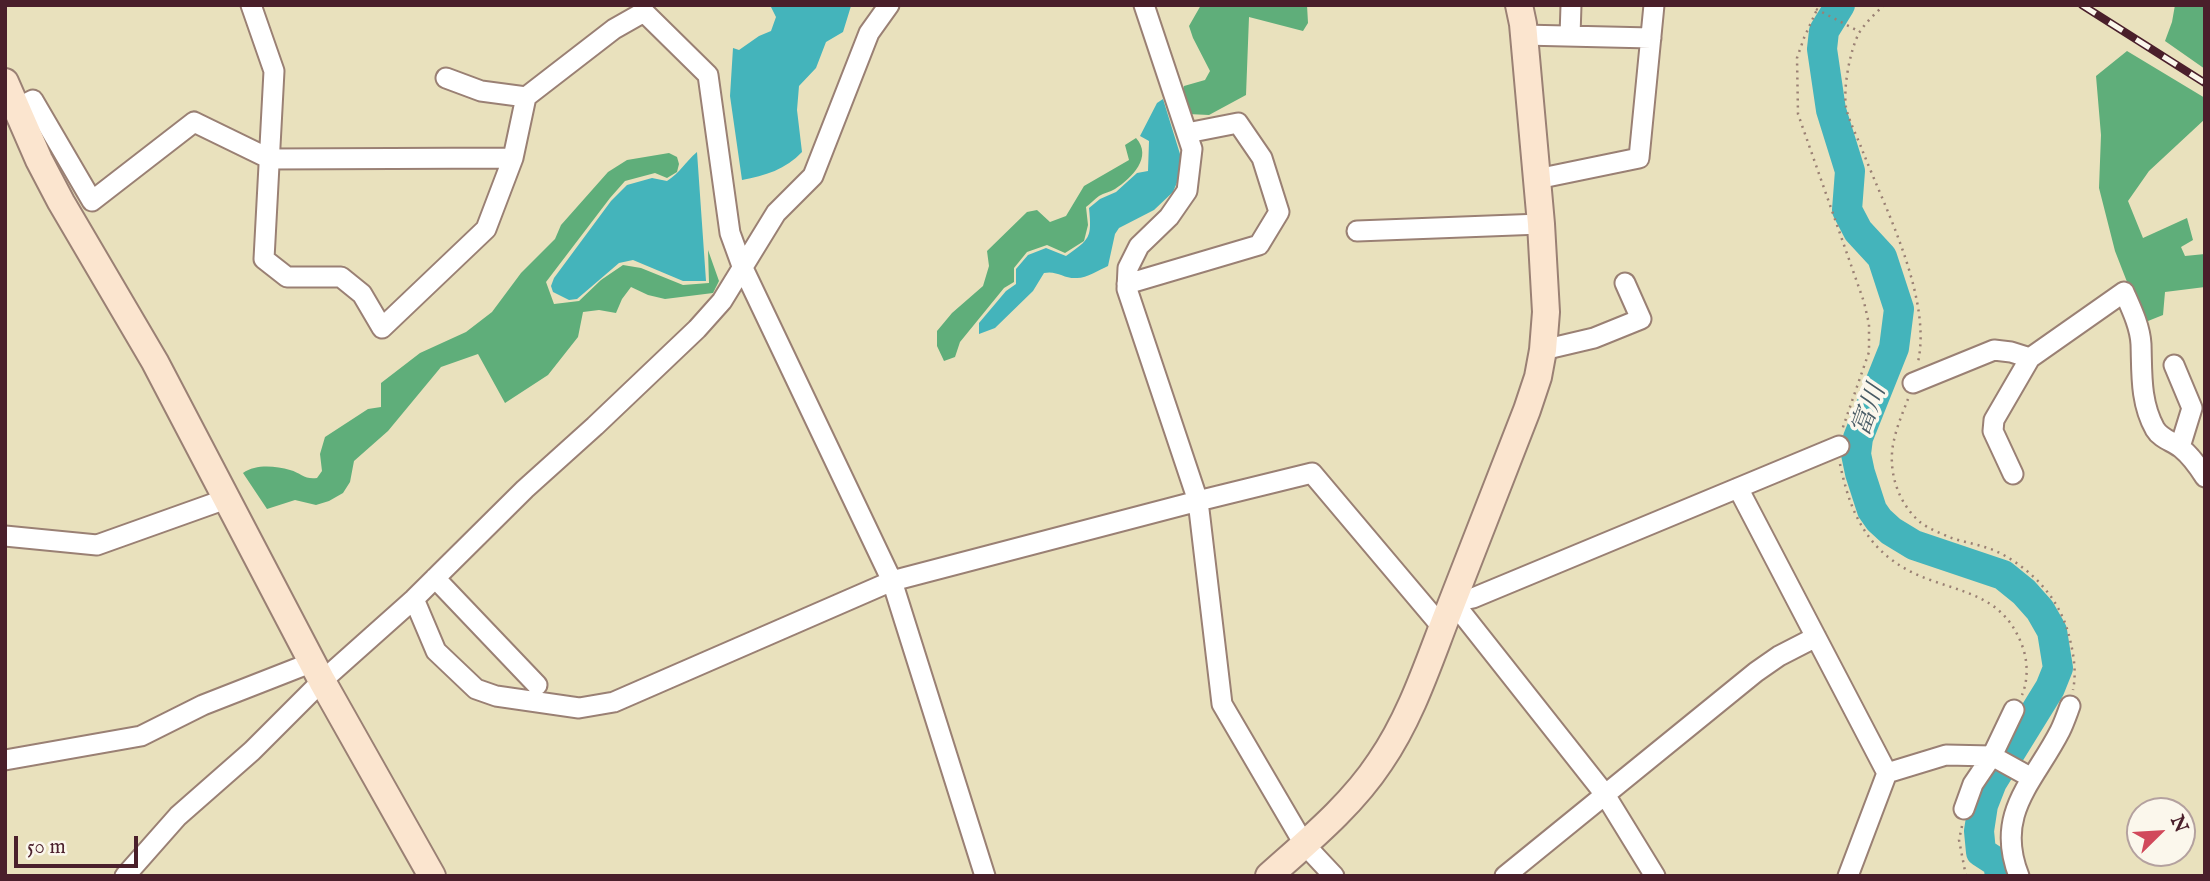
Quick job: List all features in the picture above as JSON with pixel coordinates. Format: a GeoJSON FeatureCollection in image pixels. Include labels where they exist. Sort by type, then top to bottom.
{"type":"FeatureCollection","features":[{"type":"Feature","properties":{"kind":"street"},"geometry":{"type":"LineString","coordinates":[[251,5],[274,71],[264,258],[286,278],[341,277],[362,294],[382,328],[486,229],[513,158],[526,97],[614,29],[645,12],[708,75],[730,233],[742,265],[892,582],[985,876]]}},
{"type":"Feature","properties":{"kind":"street"},"geometry":{"type":"LineString","coordinates":[[125,876],[177,816],[252,751],[317,672],[435,579],[524,489],[595,426],[722,301],[776,214],[813,176],[869,33],[889,5]]}},
{"type":"Feature","properties":{"kind":"street"},"geometry":{"type":"LineString","coordinates":[[1144,5],[1192,149],[1187,191],[1169,217],[1139,246],[1128,268],[1127,284],[1198,501],[1222,704],[1304,844],[1334,876]]}},
{"type":"Feature","properties":{"kind":"street"},"geometry":{"type":"LineString","coordinates":[[1269,876],[1332,818],[1380,763],[1408,712],[1443,628],[1538,377],[1546,312],[1541,224],[1519,5]]}},
{"type":"Feature","properties":{"kind":"street"},"geometry":{"type":"LineString","coordinates":[[1570,36],[1571,5]]}},
{"type":"Feature","properties":{"kind":"street"},"geometry":{"type":"LineString","coordinates":[[1537,179],[1639,158],[1654,5]]}},
{"type":"Feature","properties":{"kind":"street"},"geometry":{"type":"LineString","coordinates":[[1523,34],[1651,38]]}},
{"type":"Feature","properties":{"kind":"street"},"geometry":{"type":"LineString","coordinates":[[446,78],[481,91],[526,97]]}},
{"type":"Feature","properties":{"kind":"street"},"geometry":{"type":"LineString","coordinates":[[9,95],[33,100],[92,201],[194,122],[270,159],[513,158]]}},
{"type":"Feature","properties":{"kind":"street"},"geometry":{"type":"LineString","coordinates":[[9,95],[61,202],[155,362],[317,672],[432,876]]}},
{"type":"Feature","properties":{"kind":"street"},"geometry":{"type":"LineString","coordinates":[[1127,284],[1259,245],[1279,212],[1262,158],[1238,123],[1186,133]]}},
{"type":"Feature","properties":{"kind":"street"},"geometry":{"type":"LineString","coordinates":[[1357,231],[1541,224]]}},
{"type":"Feature","properties":{"kind":"street"},"geometry":{"type":"LineString","coordinates":[[1543,350],[1594,338],[1641,319],[1625,283]]}},
{"type":"Feature","properties":{"kind":"street"},"geometry":{"type":"LineString","coordinates":[[2012,474],[1993,431],[1994,420],[2030,358],[2124,292],[2141,342],[2143,398],[2155,429],[2197,463],[2205,477]]}},
{"type":"Feature","properties":{"kind":"street"},"geometry":{"type":"LineString","coordinates":[[1913,383],[1994,350],[2030,358]]}},
{"type":"Feature","properties":{"kind":"street"},"geometry":{"type":"LineString","coordinates":[[2174,365],[2192,408],[2180,447]]}},
{"type":"Feature","properties":{"kind":"street"},"geometry":{"type":"LineString","coordinates":[[1452,602],[1473,598],[1839,446]]}},
{"type":"Feature","properties":{"kind":"street"},"geometry":{"type":"LineString","coordinates":[[414,598],[436,651],[476,689],[496,696],[579,708],[614,702],[892,582],[1312,473],[1443,628]]}},
{"type":"Feature","properties":{"kind":"street"},"geometry":{"type":"LineString","coordinates":[[1738,488],[1887,773],[1848,876]]}},
{"type":"Feature","properties":{"kind":"street"},"geometry":{"type":"LineString","coordinates":[[5,536],[97,545],[226,499]]}},
{"type":"Feature","properties":{"kind":"street"},"geometry":{"type":"LineString","coordinates":[[435,579],[537,685]]}},
{"type":"Feature","properties":{"kind":"street"},"geometry":{"type":"LineString","coordinates":[[1452,602],[1604,793],[1655,876]]}},
{"type":"Feature","properties":{"kind":"street"},"geometry":{"type":"LineString","coordinates":[[1505,876],[1756,672],[1779,656],[1816,637]]}},
{"type":"Feature","properties":{"kind":"street"},"geometry":{"type":"LineString","coordinates":[[5,761],[141,736],[203,705],[317,672]]}},
{"type":"Feature","properties":{"kind":"street"},"geometry":{"type":"LineString","coordinates":[[2019,876],[2014,862],[2011,835],[2015,812],[2029,776],[2060,732],[2070,706]]}},
{"type":"Feature","properties":{"kind":"street"},"geometry":{"type":"LineString","coordinates":[[1964,809],[1973,784],[1994,757],[2014,710]]}},
{"type":"Feature","properties":{"kind":"street"},"geometry":{"type":"LineString","coordinates":[[1887,773],[1946,755],[1994,757],[2029,776]]}},
{"type":"Feature","properties":{"kind":"path"},"geometry":{"type":"LineString","coordinates":[[1860,33],[1818,7],[1797,58],[1796,84],[1798,114],[1864,302],[1869,324],[1869,352],[1839,439],[1839,461],[1844,486],[1853,511],[1867,536],[1890,559],[1914,575],[1989,602],[2006,615],[2018,634],[2025,655],[2027,684],[2014,710]]}},
{"type":"Feature","properties":{"kind":"path"},"geometry":{"type":"LineString","coordinates":[[1964,809],[1959,840],[1966,876]]}},
{"type":"Feature","properties":{"kind":"green space"},"geometry":{"type":"Polygon","coordinates":[[[1201,5],[1307,5],[1308,23],[1303,31],[1249,17],[1246,95],[1209,115],[1188,114],[1181,96],[1184,86],[1205,80],[1210,71],[1189,26],[1201,5]]]}},
{"type":"Feature","properties":{"kind":"green space"},"geometry":{"type":"Polygon","coordinates":[[[2175,5],[2205,5],[2205,69],[2165,41],[2175,5]]]}},
{"type":"Feature","properties":{"kind":"green space"},"geometry":{"type":"Polygon","coordinates":[[[2127,51],[2205,98],[2205,119],[2149,171],[2128,201],[2143,238],[2187,218],[2193,240],[2181,247],[2185,256],[2205,254],[2205,287],[2165,292],[2163,315],[2143,323],[2115,251],[2099,188],[2101,135],[2096,76],[2127,51]]]}},
{"type":"Feature","properties":{"kind":"green space"},"geometry":{"type":"Polygon","coordinates":[[[1136,138],[1142,152],[1138,166],[1121,184],[1086,207],[1088,225],[1084,241],[1065,253],[1047,245],[1027,252],[1014,268],[1014,282],[1004,288],[960,342],[955,357],[944,361],[937,346],[937,331],[952,313],[983,286],[989,266],[987,251],[1027,212],[1037,210],[1050,222],[1066,216],[1084,186],[1129,160],[1125,145],[1136,138]]]}},
{"type":"Feature","properties":{"kind":"green space"},"geometry":{"type":"Polygon","coordinates":[[[669,153],[677,157],[677,172],[667,178],[655,173],[625,181],[546,282],[554,304],[579,301],[601,280],[623,265],[641,268],[683,285],[709,283],[708,250],[719,281],[713,293],[665,299],[631,287],[616,313],[599,310],[583,312],[578,337],[548,375],[505,403],[478,354],[441,367],[388,431],[354,461],[350,482],[343,493],[316,505],[295,500],[267,509],[243,473],[254,468],[272,467],[317,478],[322,471],[320,454],[325,437],[368,409],[381,407],[381,383],[420,353],[466,332],[492,312],[521,273],[555,239],[561,225],[608,172],[627,160],[669,153]]]}},
{"type":"Feature","properties":{"kind":"water"},"geometry":{"type":"Polygon","coordinates":[[[770,5],[851,6],[843,32],[826,42],[816,68],[799,86],[797,110],[802,152],[775,171],[742,180],[730,96],[733,48],[739,50],[771,31],[776,17],[770,5]]]}},
{"type":"Feature","properties":{"kind":"water"},"geometry":{"type":"Polygon","coordinates":[[[1163,99],[1180,154],[1181,173],[1173,192],[1154,210],[1119,228],[1115,234],[1108,266],[1081,278],[1044,273],[1033,291],[995,328],[979,334],[979,323],[1006,291],[1016,284],[1016,269],[1028,255],[1046,248],[1066,256],[1088,237],[1089,208],[1100,199],[1116,192],[1137,173],[1148,171],[1149,141],[1140,136],[1157,103],[1163,99]]]}},
{"type":"Feature","properties":{"kind":"water"},"geometry":{"type":"Polygon","coordinates":[[[697,152],[706,281],[683,281],[633,260],[619,263],[577,299],[569,300],[553,292],[551,286],[554,278],[611,201],[627,185],[652,178],[667,181],[697,152]]]}},
{"type":"Feature","properties":{"kind":"waterway","name":"富川"},"geometry":{"type":"LineString","coordinates":[[1840,5],[1824,31],[1822,49],[1831,110],[1850,171],[1847,210],[1858,231],[1882,257],[1899,309],[1894,348],[1858,438],[1856,454],[1872,510],[1891,531],[1914,545],[2003,575],[2040,610],[2052,631],[2058,668],[2050,688],[1992,782],[1983,805],[1979,831],[1981,852],[1998,863],[2000,876]]}},
{"type":"Feature","properties":{"kind":"railway"},"geometry":{"type":"LineString","coordinates":[[2082,5],[2205,83]]}}]}
